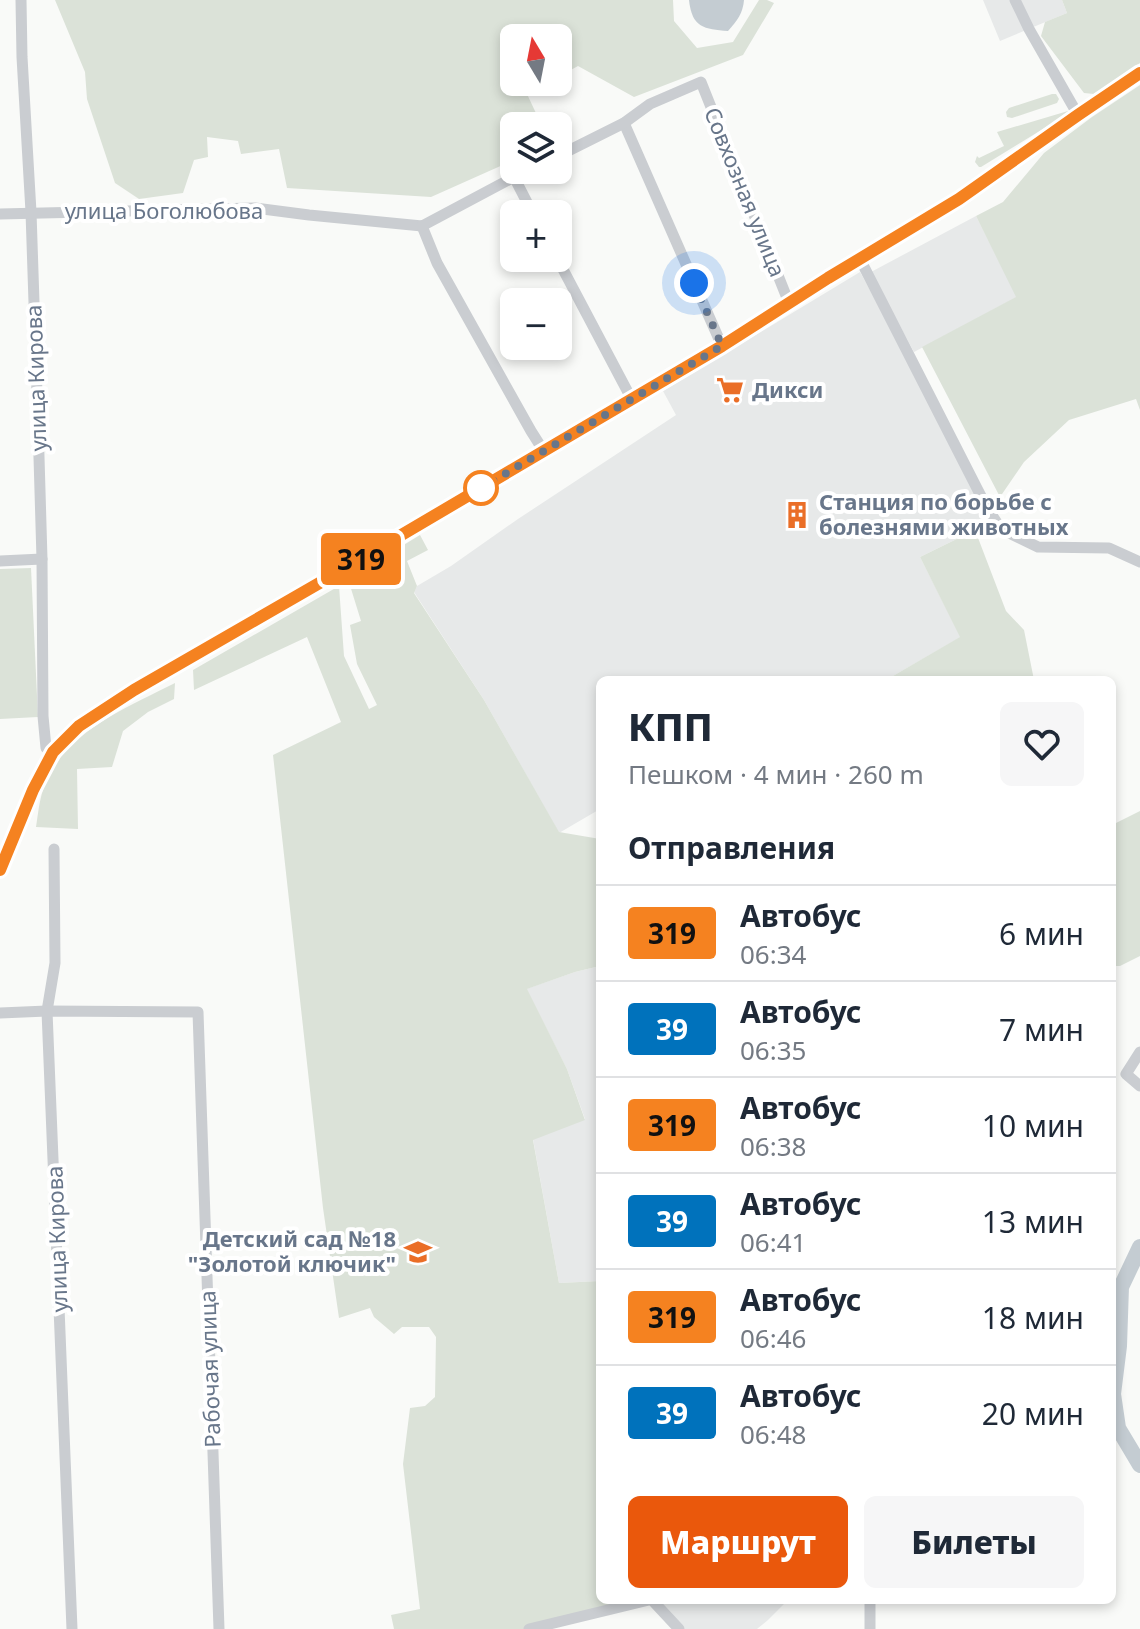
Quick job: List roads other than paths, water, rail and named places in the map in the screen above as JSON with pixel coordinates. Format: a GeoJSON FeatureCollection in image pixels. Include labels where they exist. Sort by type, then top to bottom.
{"type":"FeatureCollection","features":[{"type":"Feature","properties":{"kind":"main road"},"geometry":{"type":"LineString","coordinates":[[0,870],[33,790],[53,752],[79,726],[134,690],[722,346],[959,199],[1140,73]]}},
{"type":"Feature","properties":{"kind":"street","name":"улица Кирова"},"geometry":{"type":"LineString","coordinates":[[21,0],[42,559],[43,716],[46,748],[53,752]]}},
{"type":"Feature","properties":{"kind":"street"},"geometry":{"type":"LineString","coordinates":[[1015,0],[1078,115]]}},
{"type":"Feature","properties":{"kind":"street","name":"Совхозная улица"},"geometry":{"type":"LineString","coordinates":[[624,123],[650,104],[701,82],[789,303]]}},
{"type":"Feature","properties":{"kind":"street"},"geometry":{"type":"LineString","coordinates":[[572,149],[624,123],[722,346]]}},
{"type":"Feature","properties":{"kind":"street"},"geometry":{"type":"LineString","coordinates":[[501,184],[422,226],[437,263],[543,450]]}},
{"type":"Feature","properties":{"kind":"street","name":"улица Боголюбова"},"geometry":{"type":"LineString","coordinates":[[0,214],[255,208],[422,226]]}},
{"type":"Feature","properties":{"kind":"street"},"geometry":{"type":"LineString","coordinates":[[860,259],[986,506],[1001,529],[1038,547],[1109,548],[1140,562]]}},
{"type":"Feature","properties":{"kind":"street"},"geometry":{"type":"LineString","coordinates":[[564,272],[631,398]]}},
{"type":"Feature","properties":{"kind":"street"},"geometry":{"type":"LineString","coordinates":[[0,561],[42,559]]}},
{"type":"Feature","properties":{"kind":"street","name":"улица Кирова"},"geometry":{"type":"LineString","coordinates":[[54,849],[55,963],[47,1011],[72,1629]]}},
{"type":"Feature","properties":{"kind":"street"},"geometry":{"type":"LineString","coordinates":[[0,1013],[47,1011]]}},
{"type":"Feature","properties":{"kind":"street","name":"Рабочая улица"},"geometry":{"type":"LineString","coordinates":[[47,1011],[198,1012],[219,1629]]}},
{"type":"Feature","properties":{"kind":"street"},"geometry":{"type":"LineString","coordinates":[[1140,1052],[1126,1074],[1140,1086]]}},
{"type":"Feature","properties":{"kind":"street"},"geometry":{"type":"LineString","coordinates":[[529,1629],[634,1604]]}},
{"type":"Feature","properties":{"kind":"street"},"geometry":{"type":"LineString","coordinates":[[655,1604],[679,1629]]}},
{"type":"Feature","properties":{"kind":"street"},"geometry":{"type":"LineString","coordinates":[[870,1604],[870,1629]]}},
{"type":"Feature","properties":{"kind":"waterway"},"geometry":{"type":"LineString","coordinates":[[1116,1370],[1121,1287],[1140,1247]]}},
{"type":"Feature","properties":{"kind":"waterway"},"geometry":{"type":"LineString","coordinates":[[1116,1414],[1118,1428],[1140,1465]]}},
{"type":"Feature","properties":{"kind":"place","name":"Дикси"},"geometry":{"type":"Point","coordinates":[730,390]}},
{"type":"Feature","properties":{"kind":"place","name":"Станция по борьбе с болезнями животных"},"geometry":{"type":"Point","coordinates":[797,515]}},
{"type":"Feature","properties":{"kind":"place","name":"Детский сад №18 \"Золотой ключик\""},"geometry":{"type":"Point","coordinates":[418,1252]}}]}
